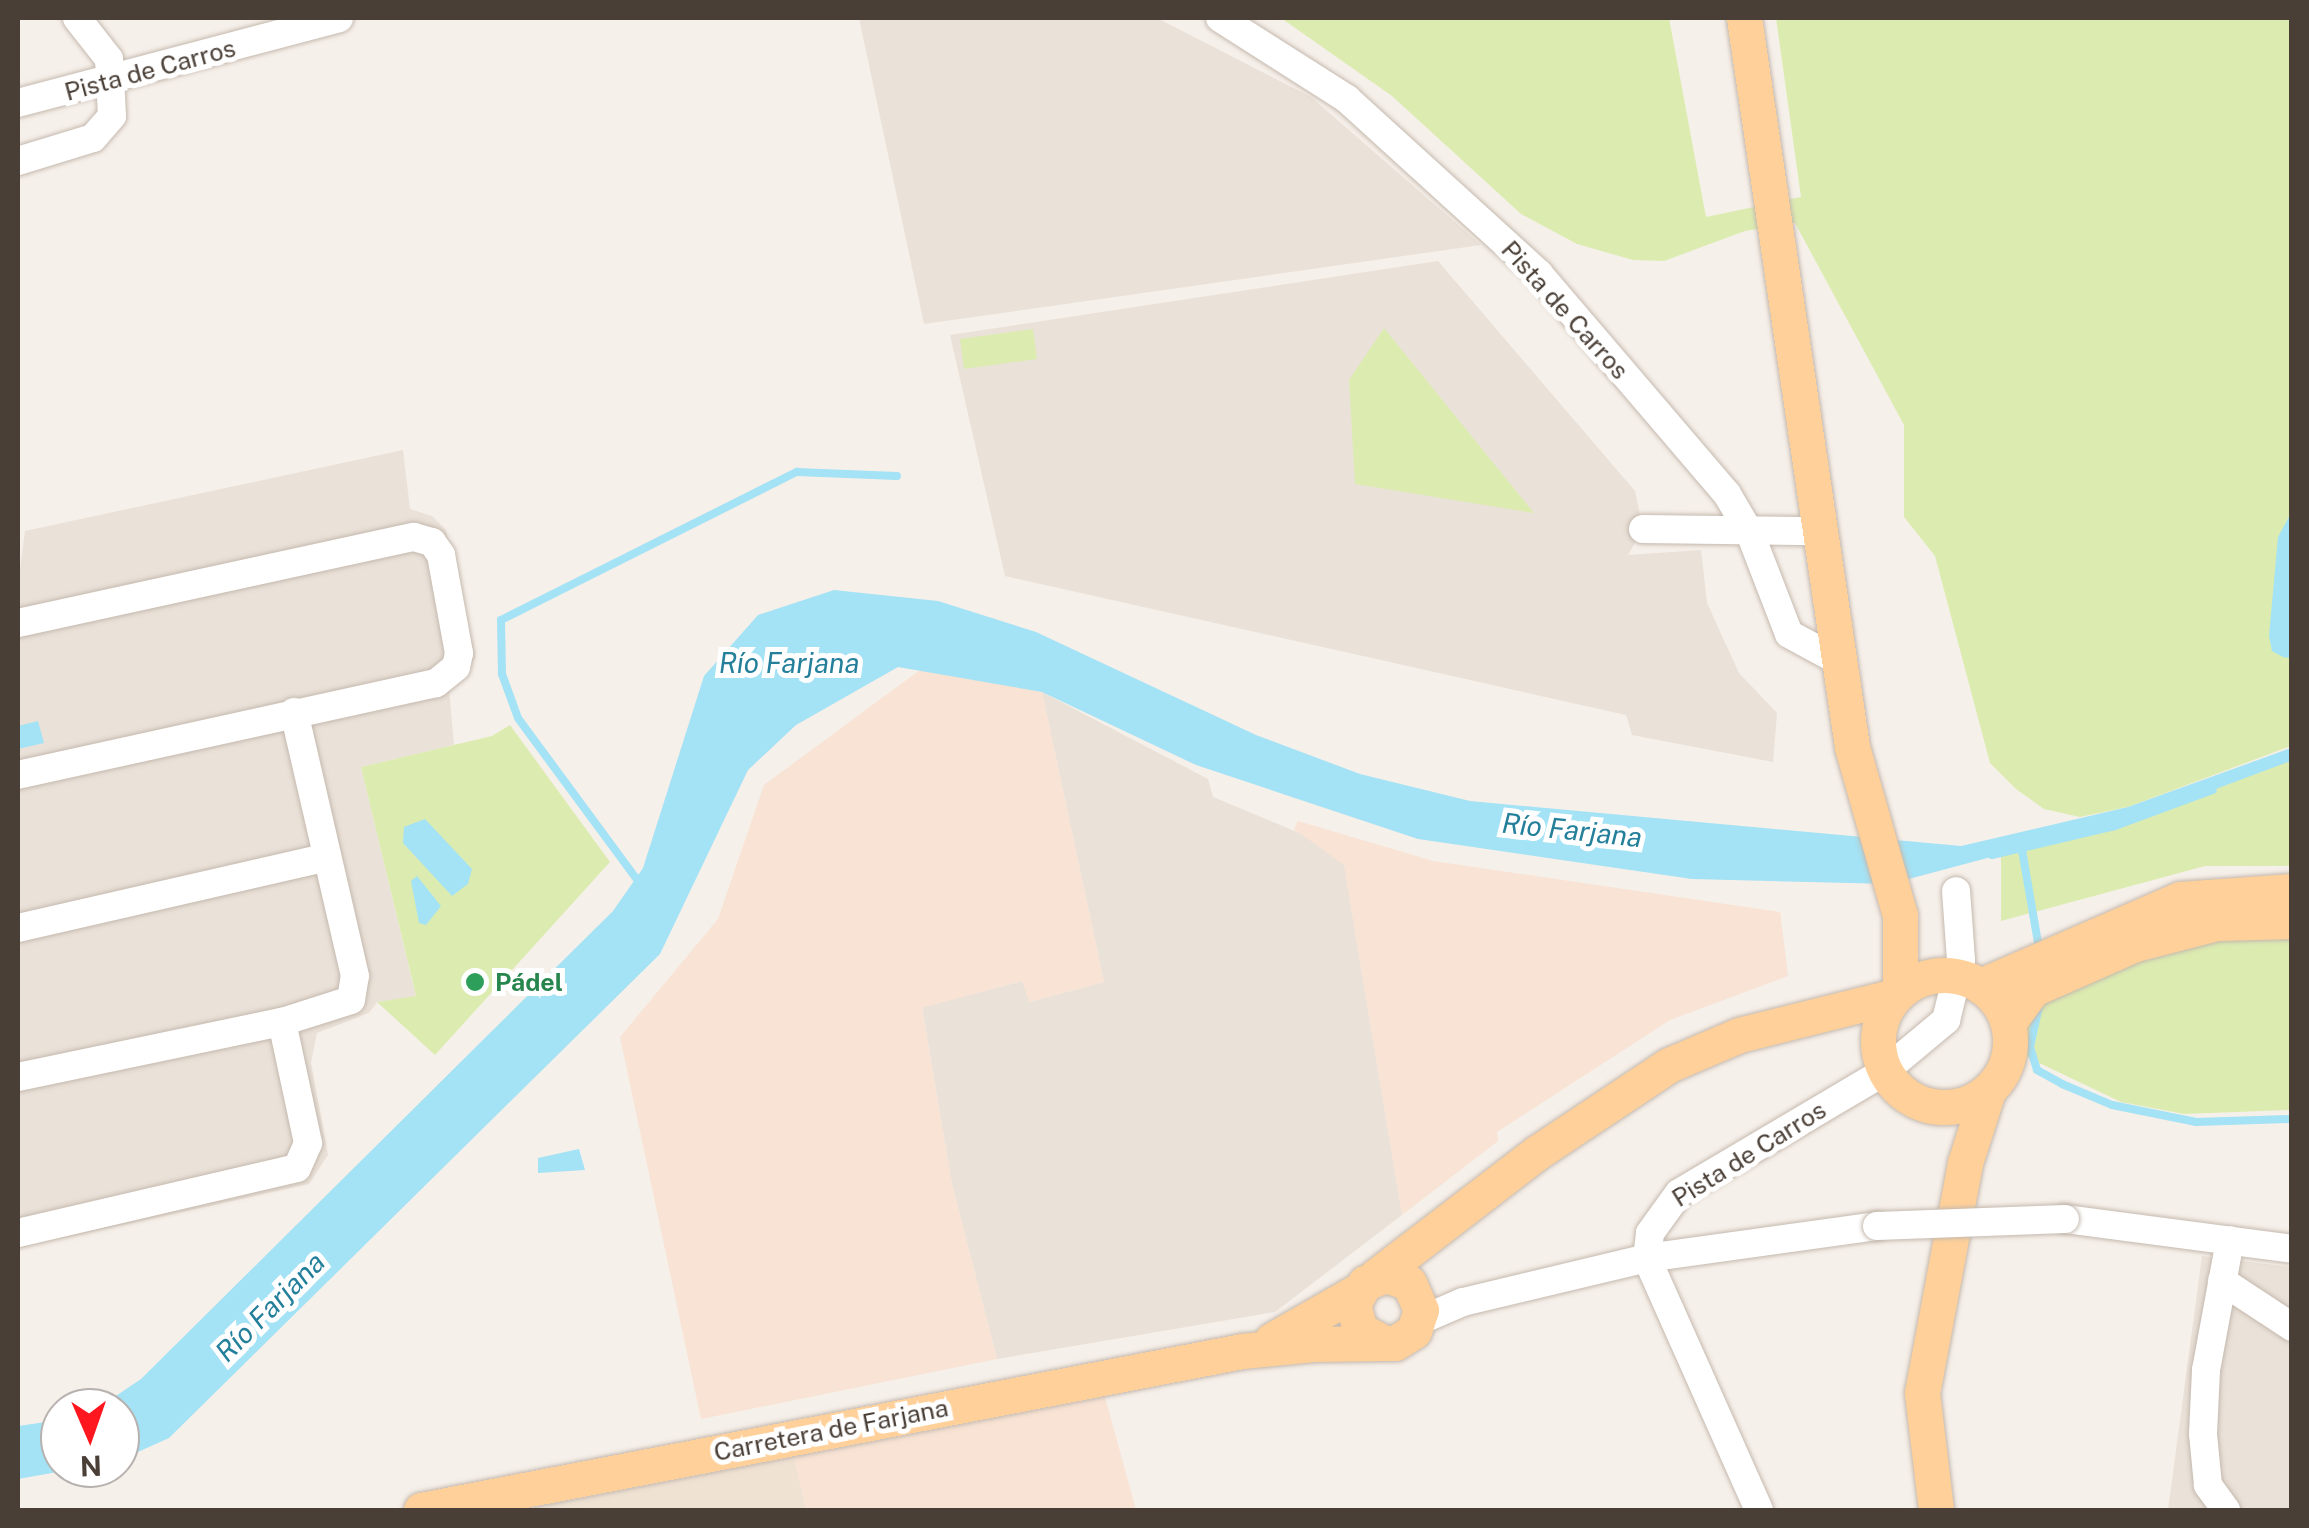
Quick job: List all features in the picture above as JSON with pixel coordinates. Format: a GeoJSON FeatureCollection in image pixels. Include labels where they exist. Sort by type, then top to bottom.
{"type":"FeatureCollection","features":[{"type":"Feature","properties":{"kind":"main road"},"geometry":{"type":"LineString","coordinates":[[1744,18],[1764,176],[1852,747],[1900,915],[1897,994],[1881,1056]]}},
{"type":"Feature","properties":{"kind":"main road"},"geometry":{"type":"LineString","coordinates":[[1963,979],[2039,972],[2209,893],[2292,891]]}},
{"type":"Feature","properties":{"kind":"main road"},"geometry":{"type":"LineString","coordinates":[[1900,915],[2008,1023]]}},
{"type":"Feature","properties":{"kind":"main road"},"geometry":{"type":"LineString","coordinates":[[2132,931],[2292,921]]}},
{"type":"Feature","properties":{"kind":"main road"},"geometry":{"type":"LineString","coordinates":[[1936,1510],[1922,1393],[1965,1164],[1988,1090],[2005,1067],[2008,1023],[2039,972]]}},
{"type":"Feature","properties":{"kind":"main road","name":"Carretera de Farjana"},"geometry":{"type":"LineString","coordinates":[[1242,1351],[1302,1326],[1366,1284],[1458,1213],[1669,1065],[1823,1010],[1897,994],[1915,981],[1963,979]]}},
{"type":"Feature","properties":{"kind":"main road"},"geometry":{"type":"LineString","coordinates":[[1823,1010],[1881,1056],[1905,1094],[1932,1106],[1971,1101],[1988,1090]]}},
{"type":"Feature","properties":{"kind":"main road"},"geometry":{"type":"LineString","coordinates":[[1932,1106],[1965,1164]]}},
{"type":"Feature","properties":{"kind":"main road","name":"Carretera de Farjana"},"geometry":{"type":"LineString","coordinates":[[1418,1304],[1458,1213]]}},
{"type":"Feature","properties":{"kind":"main road"},"geometry":{"type":"LineString","coordinates":[[1398,1277],[1418,1304],[1405,1338],[1384,1344],[1360,1330],[1353,1304],[1366,1284],[1398,1277]]}},
{"type":"Feature","properties":{"kind":"main road","name":"Carretera de Farjana"},"geometry":{"type":"LineString","coordinates":[[421,1510],[1242,1351],[1384,1344]]}},
{"type":"Feature","properties":{"kind":"street"},"geometry":{"type":"LineString","coordinates":[[18,162],[93,138],[106,128],[114,82],[104,48],[77,18]]}},
{"type":"Feature","properties":{"kind":"street","name":"Pista de Carros"},"geometry":{"type":"LineString","coordinates":[[18,103],[114,82],[340,18]]}},
{"type":"Feature","properties":{"kind":"street","name":"Pista de Carros"},"geometry":{"type":"LineString","coordinates":[[1220,18],[1347,99],[1539,274],[1727,494],[1750,533],[1789,634],[1837,660]]}},
{"type":"Feature","properties":{"kind":"street"},"geometry":{"type":"LineString","coordinates":[[1643,528],[1750,533],[1819,531]]}},
{"type":"Feature","properties":{"kind":"street"},"geometry":{"type":"LineString","coordinates":[[18,623],[424,538],[441,555],[456,668],[436,683],[18,775]]}},
{"type":"Feature","properties":{"kind":"street"},"geometry":{"type":"LineString","coordinates":[[18,1077],[282,1022],[351,1000],[355,976],[294,712]]}},
{"type":"Feature","properties":{"kind":"street"},"geometry":{"type":"LineString","coordinates":[[18,928],[327,857]]}},
{"type":"Feature","properties":{"kind":"street","name":"Pista de Carros"},"geometry":{"type":"LineString","coordinates":[[1647,1258],[1655,1222],[1679,1193],[1881,1056],[1946,1020],[1963,979],[1956,891]]}},
{"type":"Feature","properties":{"kind":"street"},"geometry":{"type":"LineString","coordinates":[[18,1233],[281,1175],[304,1162],[308,1142],[282,1022]]}},
{"type":"Feature","properties":{"kind":"street"},"geometry":{"type":"LineString","coordinates":[[1418,1304],[1486,1296],[1647,1258],[1877,1226],[2064,1219],[2292,1249]]}},
{"type":"Feature","properties":{"kind":"street"},"geometry":{"type":"LineString","coordinates":[[2226,1510],[2208,1485],[2203,1402],[2230,1240]]}},
{"type":"Feature","properties":{"kind":"street"},"geometry":{"type":"LineString","coordinates":[[1647,1258],[1759,1510]]}},
{"type":"Feature","properties":{"kind":"street"},"geometry":{"type":"LineString","coordinates":[[2222,1281],[2292,1327]]}},
{"type":"Feature","properties":{"kind":"street"},"geometry":{"type":"LineString","coordinates":[[2192,1510],[2208,1485]]}},
{"type":"Feature","properties":{"kind":"shaded area"},"geometry":{"type":"Polygon","coordinates":[[[859,18],[1157,18],[1311,97],[1481,245],[924,324],[859,18]]]}},
{"type":"Feature","properties":{"kind":"shaded area"},"geometry":{"type":"Polygon","coordinates":[[[1438,261],[1635,491],[1643,529],[1628,555],[1701,550],[1707,603],[1739,673],[1777,713],[1773,762],[1632,735],[1626,715],[1005,576],[950,335],[1438,261]]]}},
{"type":"Feature","properties":{"kind":"shaded area"},"geometry":{"type":"Polygon","coordinates":[[[403,450],[410,509],[432,516],[446,530],[476,658],[449,688],[454,745],[361,767],[416,997],[377,1002],[369,1013],[317,1033],[311,1063],[328,1155],[309,1184],[18,1248],[18,584],[25,531],[403,450]]]}},
{"type":"Feature","properties":{"kind":"shaded area"},"geometry":{"type":"Polygon","coordinates":[[[924,667],[1042,692],[1104,982],[1029,1002],[1022,981],[922,1008],[952,1184],[997,1359],[701,1419],[620,1037],[718,919],[764,785],[924,667]]]}},
{"type":"Feature","properties":{"kind":"shaded area"},"geometry":{"type":"Polygon","coordinates":[[[1042,692],[1208,779],[1213,797],[1314,839],[1344,864],[1402,1215],[1275,1312],[997,1359],[952,1184],[922,1007],[1023,981],[1029,1002],[1104,982],[1042,692]]]}},
{"type":"Feature","properties":{"kind":"shaded area"},"geometry":{"type":"Polygon","coordinates":[[[1298,821],[1433,861],[1780,912],[1788,976],[1670,1020],[1497,1132],[1498,1141],[1402,1215],[1344,865],[1294,829],[1298,821]]]}},
{"type":"Feature","properties":{"kind":"shaded area"},"geometry":{"type":"Polygon","coordinates":[[[2202,1256],[2291,1267],[2291,1510],[2168,1510],[2202,1256]]]}},
{"type":"Feature","properties":{"kind":"shaded area"},"geometry":{"type":"Polygon","coordinates":[[[1105,1397],[1136,1510],[806,1510],[794,1457],[1105,1397]]]}},
{"type":"Feature","properties":{"kind":"shaded area"},"geometry":{"type":"Polygon","coordinates":[[[794,1457],[806,1510],[522,1510],[794,1457]]]}},
{"type":"Feature","properties":{"kind":"green space"},"geometry":{"type":"Polygon","coordinates":[[[1281,18],[1669,18],[1706,217],[1801,197],[1776,18],[2291,18],[2291,746],[2128,807],[2080,817],[2044,809],[2016,789],[1990,763],[1935,556],[1904,517],[1904,425],[1795,223],[1745,231],[1664,261],[1633,260],[1577,244],[1521,214],[1392,96],[1281,18]]]}},
{"type":"Feature","properties":{"kind":"green space"},"geometry":{"type":"Polygon","coordinates":[[[1384,328],[1534,513],[1355,484],[1349,380],[1384,328]]]}},
{"type":"Feature","properties":{"kind":"green space"},"geometry":{"type":"Polygon","coordinates":[[[1033,329],[1037,359],[964,369],[960,339],[1033,329]]]}},
{"type":"Feature","properties":{"kind":"green space"},"geometry":{"type":"Polygon","coordinates":[[[510,725],[610,862],[435,1055],[377,1002],[416,996],[361,767],[492,736],[510,725]]]}},
{"type":"Feature","properties":{"kind":"green space"},"geometry":{"type":"Polygon","coordinates":[[[2291,760],[2291,866],[2205,866],[2001,921],[2001,856],[2115,826],[2291,760]]]}},
{"type":"Feature","properties":{"kind":"green space"},"geometry":{"type":"Polygon","coordinates":[[[2291,938],[2291,1110],[2184,1114],[2121,1102],[2027,1057],[2022,1025],[2038,990],[2189,939],[2291,938]]]}},
{"type":"Feature","properties":{"kind":"water"},"geometry":{"type":"Polygon","coordinates":[[[2291,513],[2291,658],[2272,651],[2269,636],[2278,537],[2291,513]]]}},
{"type":"Feature","properties":{"kind":"water","name":"Río Farjana"},"geometry":{"type":"Polygon","coordinates":[[[834,590],[938,601],[1036,632],[1256,735],[1360,774],[1470,801],[1961,846],[2128,807],[2291,748],[2291,761],[2141,817],[1890,884],[1692,879],[1418,839],[1196,765],[1042,692],[898,667],[796,725],[748,770],[660,954],[169,1438],[140,1451],[140,1388],[128,1388],[613,911],[643,868],[704,676],[758,615],[834,590]]]}},
{"type":"Feature","properties":{"kind":"water"},"geometry":{"type":"Polygon","coordinates":[[[38,721],[44,743],[18,749],[18,726],[38,721]]]}},
{"type":"Feature","properties":{"kind":"water"},"geometry":{"type":"Polygon","coordinates":[[[425,819],[472,869],[468,884],[452,896],[403,843],[404,827],[425,819]]]}},
{"type":"Feature","properties":{"kind":"water"},"geometry":{"type":"Polygon","coordinates":[[[417,876],[441,906],[426,925],[419,923],[411,881],[417,876]]]}},
{"type":"Feature","properties":{"kind":"water"},"geometry":{"type":"Polygon","coordinates":[[[579,1149],[585,1170],[538,1173],[538,1158],[579,1149]]]}},
{"type":"Feature","properties":{"kind":"water"},"geometry":{"type":"Polygon","coordinates":[[[40,1423],[40,1475],[18,1479],[18,1426],[40,1423]]]}},
{"type":"Feature","properties":{"kind":"waterway"},"geometry":{"type":"LineString","coordinates":[[641,885],[518,718],[502,674],[501,620],[797,472],[897,476]]}},
{"type":"Feature","properties":{"kind":"waterway","name":"Río Farjana"},"geometry":{"type":"LineString","coordinates":[[1992,855],[2115,826],[2213,790]]}},
{"type":"Feature","properties":{"kind":"waterway"},"geometry":{"type":"LineString","coordinates":[[2022,850],[2039,948]]}},
{"type":"Feature","properties":{"kind":"waterway"},"geometry":{"type":"LineString","coordinates":[[2039,1006],[2030,1047],[2037,1070],[2062,1084],[2112,1105],[2196,1122],[2292,1119]]}},
{"type":"Feature","properties":{"kind":"place","name":"Pádel"},"geometry":{"type":"Point","coordinates":[475,982]}}]}
